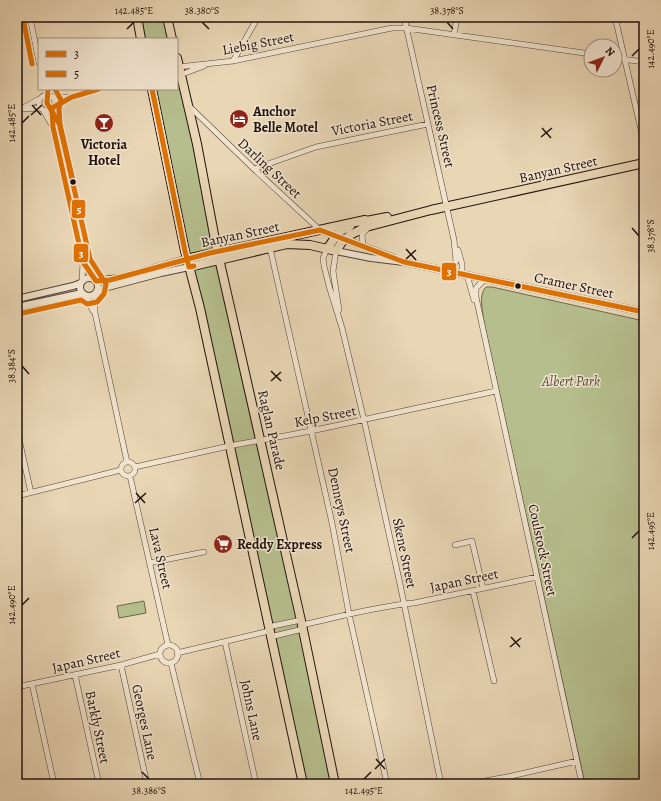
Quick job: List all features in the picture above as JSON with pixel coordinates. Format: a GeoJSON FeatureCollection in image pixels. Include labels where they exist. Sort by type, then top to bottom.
{"type":"FeatureCollection","features":[{"type":"Feature","properties":{"kind":"main road"},"geometry":{"type":"LineString","coordinates":[[137,17],[141,38]]}},
{"type":"Feature","properties":{"kind":"main road"},"geometry":{"type":"LineString","coordinates":[[167,17],[172,38]]}},
{"type":"Feature","properties":{"kind":"main road","name":"Raglan Parade"},"geometry":{"type":"LineString","coordinates":[[178,69],[188,105],[219,255],[302,625],[335,784]]}},
{"type":"Feature","properties":{"kind":"main road"},"geometry":{"type":"LineString","coordinates":[[152,90],[186,259],[200,308],[303,784]]}},
{"type":"Feature","properties":{"kind":"main road","name":"Banyan Street"},"geometry":{"type":"LineString","coordinates":[[327,249],[336,236],[347,227],[644,163]]}},
{"type":"Feature","properties":{"kind":"main road","name":"Banyan Street"},"geometry":{"type":"LineString","coordinates":[[186,259],[219,255],[269,245],[311,231],[369,223]]}},
{"type":"Feature","properties":{"kind":"main road","name":"Banyan Street"},"geometry":{"type":"LineString","coordinates":[[269,245],[306,245],[336,251],[345,239],[369,223]]}},
{"type":"Feature","properties":{"kind":"main road"},"geometry":{"type":"LineString","coordinates":[[306,245],[311,231]]}},
{"type":"Feature","properties":{"kind":"main road","name":"Banyan Street"},"geometry":{"type":"LineString","coordinates":[[189,267],[219,255]]}},
{"type":"Feature","properties":{"kind":"street"},"geometry":{"type":"LineString","coordinates":[[30,17],[38,58]]}},
{"type":"Feature","properties":{"kind":"street"},"geometry":{"type":"LineString","coordinates":[[233,61],[258,17]]}},
{"type":"Feature","properties":{"kind":"street","name":"Princess Street"},"geometry":{"type":"LineString","coordinates":[[404,17],[454,240],[456,261],[451,272]]}},
{"type":"Feature","properties":{"kind":"street"},"geometry":{"type":"LineString","coordinates":[[454,35],[457,17]]}},
{"type":"Feature","properties":{"kind":"street"},"geometry":{"type":"LineString","coordinates":[[615,17],[644,143]]}},
{"type":"Feature","properties":{"kind":"street","name":"Liebig Street"},"geometry":{"type":"LineString","coordinates":[[178,69],[233,61],[392,28],[406,28],[583,53]]}},
{"type":"Feature","properties":{"kind":"street"},"geometry":{"type":"LineString","coordinates":[[624,59],[644,62]]}},
{"type":"Feature","properties":{"kind":"street","name":"Liebig Street"},"geometry":{"type":"LineString","coordinates":[[178,69],[209,64]]}},
{"type":"Feature","properties":{"kind":"street"},"geometry":{"type":"LineString","coordinates":[[41,90],[39,104],[53,127]]}},
{"type":"Feature","properties":{"kind":"street"},"geometry":{"type":"LineString","coordinates":[[48,90],[54,101],[53,127],[83,262],[80,288],[95,313]]}},
{"type":"Feature","properties":{"kind":"street"},"geometry":{"type":"LineString","coordinates":[[20,109],[48,110],[72,97],[96,90]]}},
{"type":"Feature","properties":{"kind":"street"},"geometry":{"type":"LineString","coordinates":[[20,109],[46,95],[72,97]]}},
{"type":"Feature","properties":{"kind":"street","name":"Darling Street"},"geometry":{"type":"LineString","coordinates":[[188,105],[198,117],[320,230]]}},
{"type":"Feature","properties":{"kind":"street","name":"Victoria Street"},"geometry":{"type":"LineString","coordinates":[[254,169],[316,147],[428,124]]}},
{"type":"Feature","properties":{"kind":"street","name":"Darling Street"},"geometry":{"type":"LineString","coordinates":[[303,215],[311,231]]}},
{"type":"Feature","properties":{"kind":"street"},"geometry":{"type":"LineString","coordinates":[[362,247],[362,234],[369,223]]}},
{"type":"Feature","properties":{"kind":"street"},"geometry":{"type":"LineString","coordinates":[[320,230],[345,239]]}},
{"type":"Feature","properties":{"kind":"street","name":"Cramer Street"},"geometry":{"type":"LineString","coordinates":[[345,239],[362,247],[404,262]]}},
{"type":"Feature","properties":{"kind":"street","name":"Princess Street"},"geometry":{"type":"LineString","coordinates":[[454,240],[464,275]]}},
{"type":"Feature","properties":{"kind":"street","name":"Denneys Street"},"geometry":{"type":"LineString","coordinates":[[269,245],[332,523],[349,614],[387,784]]}},
{"type":"Feature","properties":{"kind":"street","name":"Skene Street"},"geometry":{"type":"LineString","coordinates":[[306,245],[317,249],[320,254],[342,328],[364,420],[404,604],[441,784]]}},
{"type":"Feature","properties":{"kind":"street","name":"Skene Street"},"geometry":{"type":"LineString","coordinates":[[324,266],[324,258],[327,249]]}},
{"type":"Feature","properties":{"kind":"street","name":"Cramer Street"},"geometry":{"type":"LineString","coordinates":[[336,251],[371,258],[404,262],[644,312]]}},
{"type":"Feature","properties":{"kind":"street","name":"Skene Street"},"geometry":{"type":"LineString","coordinates":[[336,251],[333,271],[342,328]]}},
{"type":"Feature","properties":{"kind":"street","name":"Banyan Street"},"geometry":{"type":"LineString","coordinates":[[95,280],[110,280],[186,259]]}},
{"type":"Feature","properties":{"kind":"street"},"geometry":{"type":"LineString","coordinates":[[83,262],[98,285],[95,313],[127,462]]}},
{"type":"Feature","properties":{"kind":"street","name":"Banyan Street"},"geometry":{"type":"LineString","coordinates":[[96,294],[108,287],[189,267]]}},
{"type":"Feature","properties":{"kind":"street","name":"Coulstock Street"},"geometry":{"type":"LineString","coordinates":[[464,275],[480,322]]}},
{"type":"Feature","properties":{"kind":"street"},"geometry":{"type":"LineString","coordinates":[[17,300],[73,286],[88,278],[95,280]]}},
{"type":"Feature","properties":{"kind":"street","name":"Coulstock Street"},"geometry":{"type":"LineString","coordinates":[[484,279],[478,285],[476,290],[480,322],[582,784]]}},
{"type":"Feature","properties":{"kind":"street"},"geometry":{"type":"LineString","coordinates":[[17,307],[84,295],[91,297],[96,294]]}},
{"type":"Feature","properties":{"kind":"street","name":"Kelp Street"},"geometry":{"type":"LineString","coordinates":[[135,467],[496,391]]}},
{"type":"Feature","properties":{"kind":"street"},"geometry":{"type":"LineString","coordinates":[[17,430],[31,493]]}},
{"type":"Feature","properties":{"kind":"street"},"geometry":{"type":"LineString","coordinates":[[121,470],[125,475],[130,476],[135,471],[133,464],[127,462]]}},
{"type":"Feature","properties":{"kind":"street"},"geometry":{"type":"LineString","coordinates":[[121,470],[122,466],[127,462]]}},
{"type":"Feature","properties":{"kind":"street"},"geometry":{"type":"LineString","coordinates":[[17,496],[121,470]]}},
{"type":"Feature","properties":{"kind":"street","name":"Lava Street"},"geometry":{"type":"LineString","coordinates":[[130,476],[168,646]]}},
{"type":"Feature","properties":{"kind":"street"},"geometry":{"type":"LineString","coordinates":[[455,545],[472,542],[483,588]]}},
{"type":"Feature","properties":{"kind":"street"},"geometry":{"type":"LineString","coordinates":[[150,563],[204,552]]}},
{"type":"Feature","properties":{"kind":"street","name":"Japan Street"},"geometry":{"type":"LineString","coordinates":[[178,653],[349,614],[414,603],[537,577]]}},
{"type":"Feature","properties":{"kind":"street"},"geometry":{"type":"LineString","coordinates":[[473,591],[494,682]]}},
{"type":"Feature","properties":{"kind":"street","name":"Japan Street"},"geometry":{"type":"LineString","coordinates":[[269,632],[302,625]]}},
{"type":"Feature","properties":{"kind":"street","name":"Johns Lane"},"geometry":{"type":"LineString","coordinates":[[225,642],[256,784]]}},
{"type":"Feature","properties":{"kind":"street"},"geometry":{"type":"LineString","coordinates":[[168,646],[175,648],[178,653],[176,659],[171,663],[162,660],[160,654],[162,649],[168,646]]}},
{"type":"Feature","properties":{"kind":"street","name":"Japan Street"},"geometry":{"type":"LineString","coordinates":[[17,687],[121,665],[160,654]]}},
{"type":"Feature","properties":{"kind":"street"},"geometry":{"type":"LineString","coordinates":[[171,663],[200,784]]}},
{"type":"Feature","properties":{"kind":"street","name":"Georges Lane"},"geometry":{"type":"LineString","coordinates":[[121,665],[147,784]]}},
{"type":"Feature","properties":{"kind":"street","name":"Barkly Street"},"geometry":{"type":"LineString","coordinates":[[75,675],[98,784]]}},
{"type":"Feature","properties":{"kind":"street"},"geometry":{"type":"LineString","coordinates":[[32,684],[54,784]]}},
{"type":"Feature","properties":{"kind":"street"},"geometry":{"type":"LineString","coordinates":[[468,784],[507,777],[577,761]]}},
{"type":"Feature","properties":{"kind":"street"},"geometry":{"type":"LineString","coordinates":[[507,777],[508,784]]}},
{"type":"Feature","properties":{"kind":"green space"},"geometry":{"type":"Polygon","coordinates":[[[137,17],[167,17],[172,38],[141,38],[137,17]]]}},
{"type":"Feature","properties":{"kind":"green space"},"geometry":{"type":"Polygon","coordinates":[[[178,64],[335,784],[303,784],[152,90],[178,90],[178,64]]]}},
{"type":"Feature","properties":{"kind":"green space","name":"Albert Park"},"geometry":{"type":"Polygon","coordinates":[[[486,287],[492,287],[644,321],[644,784],[585,784],[484,323],[482,294],[486,287]]]}},
{"type":"Feature","properties":{"kind":"green space"},"geometry":{"type":"Polygon","coordinates":[[[144,601],[146,613],[119,618],[117,606],[144,601]]]}},
{"type":"Feature","properties":{"kind":"transit line","name":"5"},"geometry":{"type":"LineString","coordinates":[[23,18],[32,64]]}},
{"type":"Feature","properties":{"kind":"transit line"},"geometry":{"type":"LineString","coordinates":[[48,90],[47,103],[60,125],[73,181]]}},
{"type":"Feature","properties":{"kind":"transit line","name":"5"},"geometry":{"type":"LineString","coordinates":[[18,314],[81,300],[87,304],[97,302],[104,294],[106,284],[90,259],[60,126],[59,109],[61,100],[56,90]]}},
{"type":"Feature","properties":{"kind":"transit line","name":"3"},"geometry":{"type":"LineString","coordinates":[[96,90],[72,97],[52,108],[53,127],[83,262],[96,281],[110,280],[210,253],[320,230],[404,262],[644,312]]}},
{"type":"Feature","properties":{"kind":"transit line","name":"3"},"geometry":{"type":"LineString","coordinates":[[152,90],[185,251],[189,267],[194,266]]}},
{"type":"Feature","properties":{"kind":"place","name":"Anchor Belle Motel"},"geometry":{"type":"Point","coordinates":[239,119]}},
{"type":"Feature","properties":{"kind":"place","name":"Victoria Hotel"},"geometry":{"type":"Point","coordinates":[104,123]}},
{"type":"Feature","properties":{"kind":"place","name":"Reddy Express"},"geometry":{"type":"Point","coordinates":[223,544]}}]}
